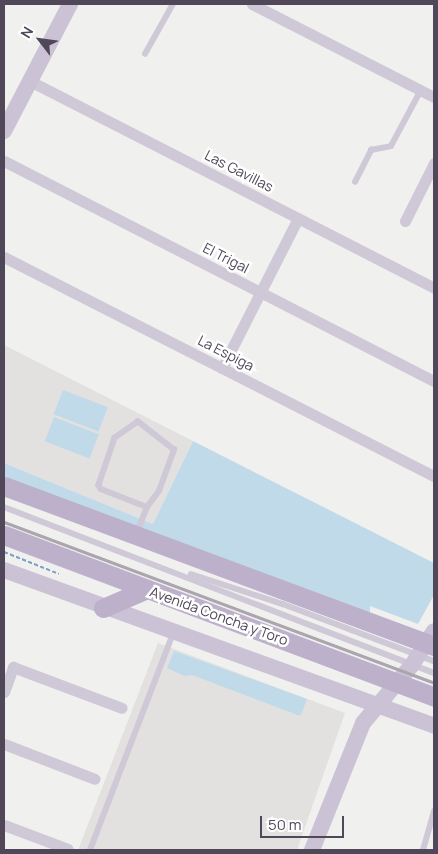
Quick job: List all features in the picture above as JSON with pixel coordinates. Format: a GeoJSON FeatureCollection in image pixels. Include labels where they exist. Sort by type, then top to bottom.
{"type":"FeatureCollection","features":[{"type":"Feature","properties":{"kind":"main road"},"geometry":{"type":"LineString","coordinates":[[4,486],[425,648]]}},
{"type":"Feature","properties":{"kind":"main road","name":"Avenida Concha y Toro"},"geometry":{"type":"LineString","coordinates":[[4,536],[397,682],[434,698]]}},
{"type":"Feature","properties":{"kind":"main road"},"geometry":{"type":"LineString","coordinates":[[103,608],[147,590]]}},
{"type":"Feature","properties":{"kind":"street"},"geometry":{"type":"LineString","coordinates":[[4,131],[70,4]]}},
{"type":"Feature","properties":{"kind":"street"},"geometry":{"type":"LineString","coordinates":[[252,4],[434,97]]}},
{"type":"Feature","properties":{"kind":"street","name":"Las Gavillas"},"geometry":{"type":"LineString","coordinates":[[30,81],[434,288]]}},
{"type":"Feature","properties":{"kind":"street","name":"El Trigal"},"geometry":{"type":"LineString","coordinates":[[4,161],[434,382]]}},
{"type":"Feature","properties":{"kind":"street"},"geometry":{"type":"LineString","coordinates":[[405,221],[434,162]]}},
{"type":"Feature","properties":{"kind":"street"},"geometry":{"type":"LineString","coordinates":[[222,368],[298,218]]}},
{"type":"Feature","properties":{"kind":"street","name":"La Espiga"},"geometry":{"type":"LineString","coordinates":[[4,256],[434,476]]}},
{"type":"Feature","properties":{"kind":"street"},"geometry":{"type":"LineString","coordinates":[[4,570],[173,634],[434,726]]}},
{"type":"Feature","properties":{"kind":"street"},"geometry":{"type":"LineString","coordinates":[[312,850],[353,742],[377,705],[425,648]]}},
{"type":"Feature","properties":{"kind":"street"},"geometry":{"type":"LineString","coordinates":[[4,692],[13,667],[122,708]]}},
{"type":"Feature","properties":{"kind":"street"},"geometry":{"type":"LineString","coordinates":[[4,744],[95,779]]}},
{"type":"Feature","properties":{"kind":"street"},"geometry":{"type":"LineString","coordinates":[[4,824],[68,849]]}},
{"type":"Feature","properties":{"kind":"lane"},"geometry":{"type":"LineString","coordinates":[[145,54],[173,4]]}},
{"type":"Feature","properties":{"kind":"lane"},"geometry":{"type":"LineString","coordinates":[[355,182],[371,150],[391,146],[422,90]]}},
{"type":"Feature","properties":{"kind":"lane"},"geometry":{"type":"LineString","coordinates":[[135,536],[147,507],[159,490],[174,450],[138,422],[115,438],[99,485],[101,489],[147,507]]}},
{"type":"Feature","properties":{"kind":"lane"},"geometry":{"type":"LineString","coordinates":[[4,507],[153,562],[425,648]]}},
{"type":"Feature","properties":{"kind":"lane"},"geometry":{"type":"LineString","coordinates":[[153,562],[425,648],[434,661]]}},
{"type":"Feature","properties":{"kind":"lane"},"geometry":{"type":"LineString","coordinates":[[90,850],[173,634]]}},
{"type":"Feature","properties":{"kind":"lane"},"geometry":{"type":"LineString","coordinates":[[425,648],[434,673]]}},
{"type":"Feature","properties":{"kind":"lane"},"geometry":{"type":"LineString","coordinates":[[423,850],[434,812]]}},
{"type":"Feature","properties":{"kind":"shaded area"},"geometry":{"type":"Polygon","coordinates":[[[4,345],[193,441],[153,524],[4,463],[4,345]]]}},
{"type":"Feature","properties":{"kind":"shaded area"},"geometry":{"type":"Polygon","coordinates":[[[63,390],[108,407],[98,431],[54,414],[63,390]]]}},
{"type":"Feature","properties":{"kind":"shaded area"},"geometry":{"type":"Polygon","coordinates":[[[54,417],[99,434],[89,458],[45,441],[54,417]]]}},
{"type":"Feature","properties":{"kind":"shaded area"},"geometry":{"type":"Polygon","coordinates":[[[193,441],[434,563],[434,595],[418,624],[370,606],[370,614],[4,477],[4,463],[153,524],[193,441]]]}},
{"type":"Feature","properties":{"kind":"shaded area"},"geometry":{"type":"Polygon","coordinates":[[[158,643],[345,713],[297,850],[78,850],[158,643]]]}},
{"type":"Feature","properties":{"kind":"shaded area"},"geometry":{"type":"Polygon","coordinates":[[[174,651],[307,699],[302,712],[300,716],[192,675],[184,676],[167,668],[174,651]]]}},
{"type":"Feature","properties":{"kind":"railway"},"geometry":{"type":"LineString","coordinates":[[4,522],[434,683]]}}]}
